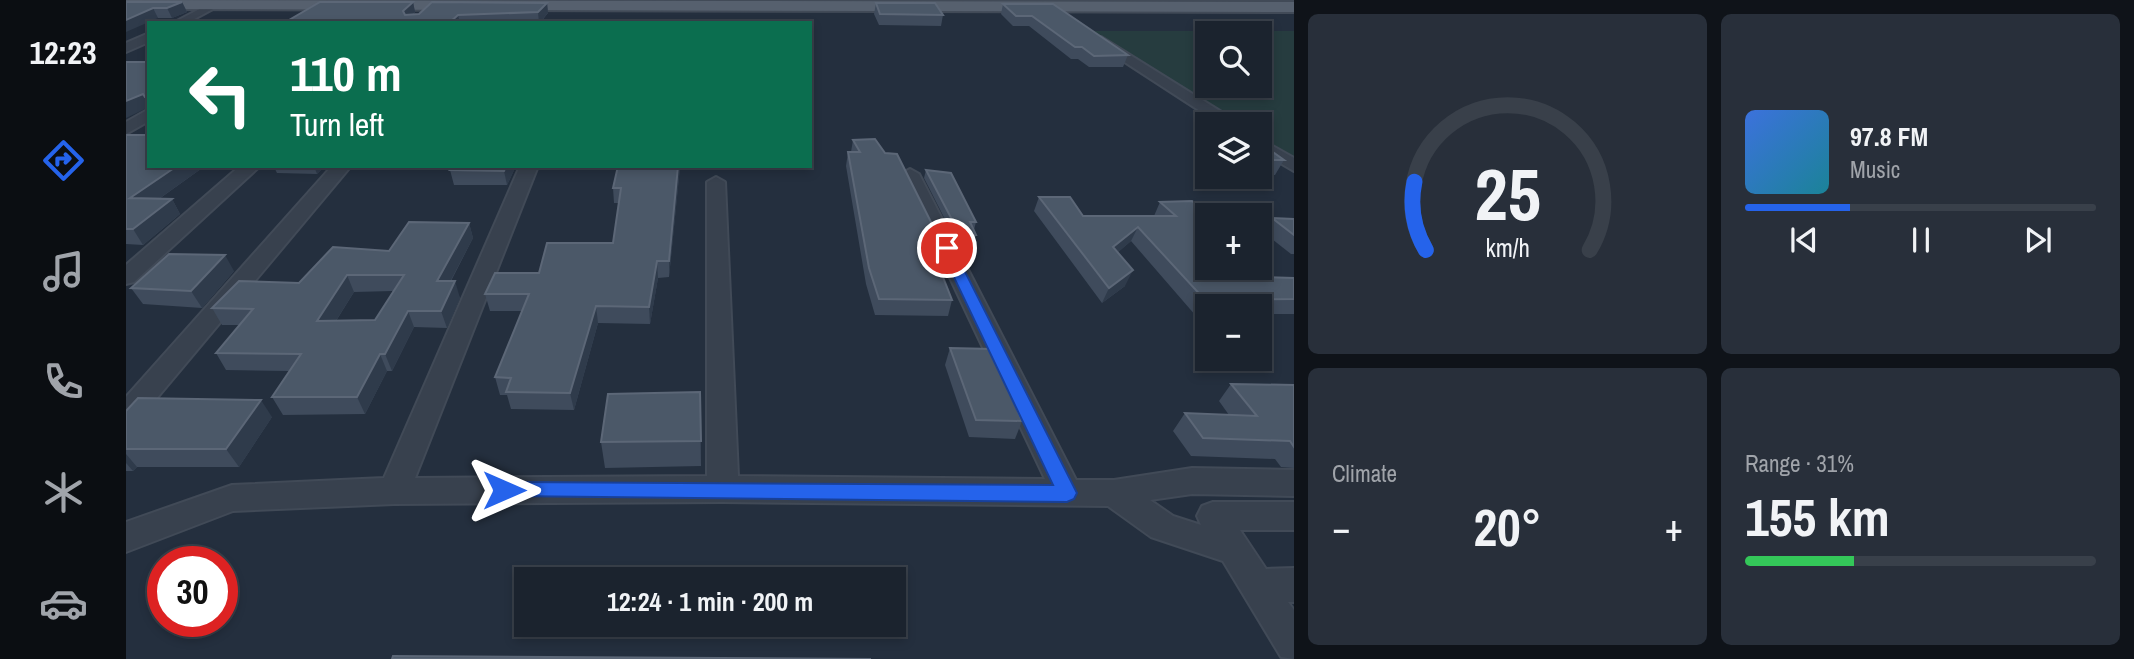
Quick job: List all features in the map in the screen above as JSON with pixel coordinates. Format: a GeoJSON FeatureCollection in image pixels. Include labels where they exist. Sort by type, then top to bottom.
{"type":"FeatureCollection","features":[{"type":"Feature","properties":{"kind":"main road"},"geometry":{"type":"LineString","coordinates":[[126,4],[420,7],[517,2],[1016,3],[1051,7],[1114,3],[1294,7]]}},
{"type":"Feature","properties":{"kind":"street"},"geometry":{"type":"LineString","coordinates":[[181,21],[211,3]]}},
{"type":"Feature","properties":{"kind":"street"},"geometry":{"type":"LineString","coordinates":[[1051,7],[1211,112]]}},
{"type":"Feature","properties":{"kind":"street"},"geometry":{"type":"LineString","coordinates":[[126,48],[147,38]]}},
{"type":"Feature","properties":{"kind":"street"},"geometry":{"type":"LineString","coordinates":[[126,129],[147,115]]}},
{"type":"Feature","properties":{"kind":"street"},"geometry":{"type":"LineString","coordinates":[[1272,152],[1294,166]]}},
{"type":"Feature","properties":{"kind":"street"},"geometry":{"type":"LineString","coordinates":[[126,276],[249,168]]}},
{"type":"Feature","properties":{"kind":"street"},"geometry":{"type":"LineString","coordinates":[[126,416],[340,168]]}},
{"type":"Feature","properties":{"kind":"street"},"geometry":{"type":"LineString","coordinates":[[394,491],[528,168]]}},
{"type":"Feature","properties":{"kind":"street"},"geometry":{"type":"LineString","coordinates":[[910,174],[1067,493]]}},
{"type":"Feature","properties":{"kind":"street"},"geometry":{"type":"LineString","coordinates":[[716,182],[723,489]]}},
{"type":"Feature","properties":{"kind":"street"},"geometry":{"type":"LineString","coordinates":[[126,537],[232,498],[394,491],[723,489],[1114,493],[1192,481],[1294,483]]}},
{"type":"Feature","properties":{"kind":"street"},"geometry":{"type":"LineString","coordinates":[[1114,493],[1163,527],[1234,550]]}},
{"type":"Feature","properties":{"kind":"street"},"geometry":{"type":"LineString","coordinates":[[1294,516],[1213,516],[1294,644]]}},
{"type":"Feature","properties":{"kind":"street"},"geometry":{"type":"LineString","coordinates":[[1256,586],[1294,585]]}},
{"type":"Feature","properties":{"kind":"green space"},"geometry":{"type":"Polygon","coordinates":[[[1092,31],[1195,31],[1195,95],[1092,31]]]}},
{"type":"Feature","properties":{"kind":"green space"},"geometry":{"type":"Polygon","coordinates":[[[1272,31],[1294,31],[1294,158],[1272,144],[1272,112],[1222,112],[1199,98],[1272,98],[1272,31]]]}},
{"type":"Feature","properties":{"kind":"building"},"geometry":{"type":"Polygon","coordinates":[[[126,2],[182,2],[167,8],[153,8],[126,20],[126,2]]]}},
{"type":"Feature","properties":{"kind":"building"},"geometry":{"type":"Polygon","coordinates":[[[320,2],[413,2],[403,11],[405,15],[419,14],[432,2],[547,3],[538,12],[458,15],[451,21],[287,21],[320,2]]]}},
{"type":"Feature","properties":{"kind":"building"},"geometry":{"type":"Polygon","coordinates":[[[876,3],[935,3],[943,15],[880,14],[876,3]]]}},
{"type":"Feature","properties":{"kind":"building"},"geometry":{"type":"Polygon","coordinates":[[[1003,4],[1053,4],[1128,55],[1094,56],[1082,47],[1075,47],[1032,16],[1016,16],[1003,4]]]}},
{"type":"Feature","properties":{"kind":"building"},"geometry":{"type":"Polygon","coordinates":[[[126,62],[147,62],[147,98],[143,94],[126,101],[126,62]]]}},
{"type":"Feature","properties":{"kind":"building"},"geometry":{"type":"Polygon","coordinates":[[[126,135],[147,135],[147,168],[174,168],[130,198],[172,199],[133,229],[126,229],[126,135]]]}},
{"type":"Feature","properties":{"kind":"building"},"geometry":{"type":"Polygon","coordinates":[[[875,139],[885,153],[897,154],[934,228],[929,228],[946,267],[939,267],[952,300],[879,299],[869,268],[848,152],[860,152],[853,140],[875,139]]]}},
{"type":"Feature","properties":{"kind":"building"},"geometry":{"type":"Polygon","coordinates":[[[1272,152],[1284,160],[1272,160],[1272,152]]]}},
{"type":"Feature","properties":{"kind":"building"},"geometry":{"type":"Polygon","coordinates":[[[452,168],[505,168],[504,171],[450,170],[452,168]]]}},
{"type":"Feature","properties":{"kind":"building"},"geometry":{"type":"Polygon","coordinates":[[[618,168],[678,168],[669,261],[657,261],[649,307],[596,306],[570,393],[506,392],[511,378],[495,377],[529,294],[485,294],[495,273],[539,273],[547,243],[613,243],[621,188],[613,188],[618,168]]]}},
{"type":"Feature","properties":{"kind":"building"},"geometry":{"type":"Polygon","coordinates":[[[926,170],[951,173],[976,222],[970,222],[976,235],[960,235],[926,170]]]}},
{"type":"Feature","properties":{"kind":"building"},"geometry":{"type":"Polygon","coordinates":[[[1039,197],[1070,197],[1083,216],[1176,216],[1160,202],[1192,201],[1195,203],[1195,280],[1294,278],[1294,299],[1272,299],[1272,294],[1199,294],[1138,227],[1113,247],[1133,270],[1109,288],[1039,197]]]}},
{"type":"Feature","properties":{"kind":"building"},"geometry":{"type":"Polygon","coordinates":[[[1272,218],[1294,219],[1294,235],[1272,218]]]}},
{"type":"Feature","properties":{"kind":"building"},"geometry":{"type":"Polygon","coordinates":[[[409,222],[469,223],[437,281],[455,281],[441,311],[408,311],[385,354],[380,354],[357,397],[272,397],[301,354],[216,353],[253,309],[212,308],[239,281],[299,283],[333,247],[389,251],[409,222]],[[347,275],[317,321],[375,320],[404,275],[347,275]]]}},
{"type":"Feature","properties":{"kind":"building"},"geometry":{"type":"Polygon","coordinates":[[[169,254],[225,255],[191,291],[131,288],[169,254]]]}},
{"type":"Feature","properties":{"kind":"building"},"geometry":{"type":"Polygon","coordinates":[[[950,348],[992,349],[1022,421],[976,420],[950,348]]]}},
{"type":"Feature","properties":{"kind":"building"},"geometry":{"type":"Polygon","coordinates":[[[1231,384],[1294,385],[1294,447],[1290,441],[1203,438],[1185,413],[1257,416],[1231,384]]]}},
{"type":"Feature","properties":{"kind":"building"},"geometry":{"type":"Polygon","coordinates":[[[700,392],[701,441],[601,442],[608,394],[700,392]]]}},
{"type":"Feature","properties":{"kind":"building"},"geometry":{"type":"Polygon","coordinates":[[[138,398],[261,400],[226,449],[126,449],[126,411],[138,398]]]}},
{"type":"Feature","properties":{"kind":"building"},"geometry":{"type":"Polygon","coordinates":[[[393,656],[871,659],[392,659],[393,656]]]}},
{"type":"Feature","properties":{"kind":"route"},"geometry":{"type":"LineString","coordinates":[[504,490],[723,489],[1067,493],[947,248]]}}]}
